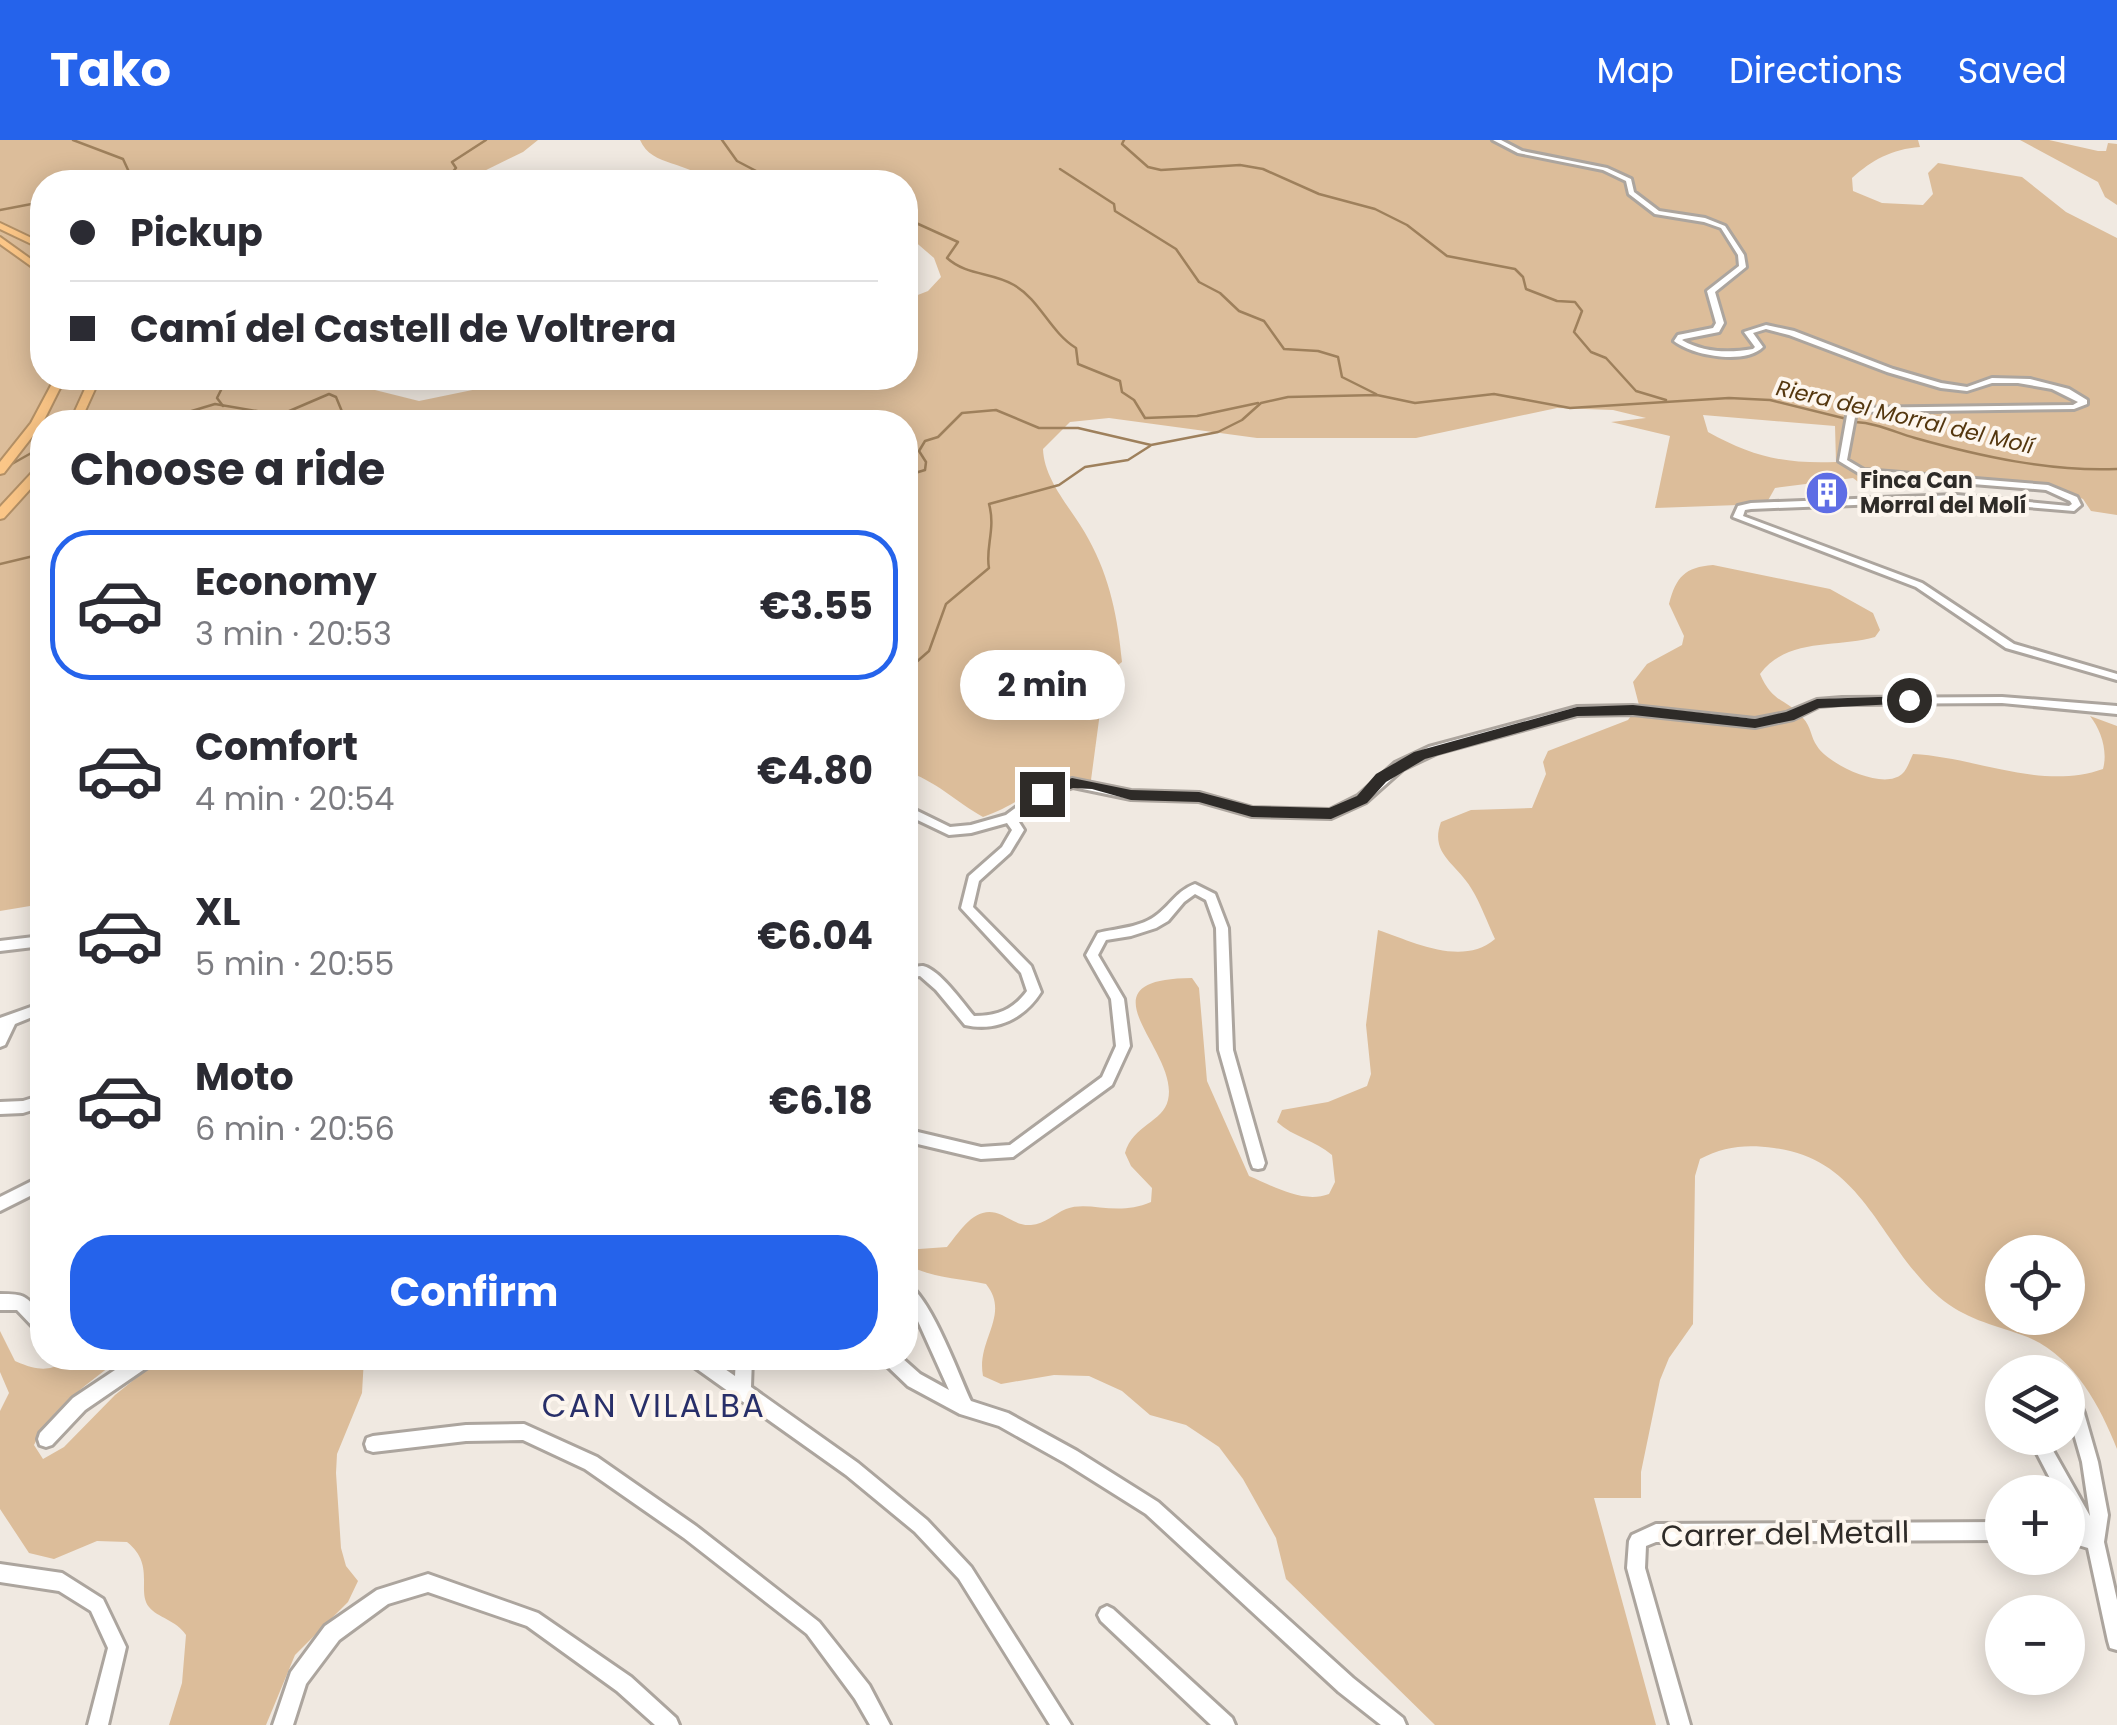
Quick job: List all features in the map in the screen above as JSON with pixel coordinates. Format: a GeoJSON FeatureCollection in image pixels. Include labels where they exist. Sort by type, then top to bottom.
{"type":"FeatureCollection","features":[{"type":"Feature","properties":{"kind":"highway"},"geometry":{"type":"LineString","coordinates":[[0,226],[30,240]]}},
{"type":"Feature","properties":{"kind":"highway"},"geometry":{"type":"LineString","coordinates":[[0,240],[30,262]]}},
{"type":"Feature","properties":{"kind":"highway"},"geometry":{"type":"LineString","coordinates":[[0,470],[30,432]]}},
{"type":"Feature","properties":{"kind":"highway"},"geometry":{"type":"LineString","coordinates":[[0,515],[30,482]]}},
{"type":"Feature","properties":{"kind":"street"},"geometry":{"type":"LineString","coordinates":[[1496,140],[1520,152],[1612,172],[1632,183],[1631,193],[1650,210],[1705,220],[1726,230],[1741,254],[1743,267],[1711,291],[1720,323],[1716,330],[1681,337],[1678,341],[1692,350],[1738,354],[1756,350],[1759,348],[1748,332],[1766,327],[1919,379],[1966,389],[1991,380],[2061,388],[2084,402],[2074,407],[1868,408],[1850,412],[1843,461],[1853,470],[2048,488],[2074,499],[2077,505],[2058,510],[1956,498],[1750,506],[1742,508],[1738,517],[1920,585],[2010,646],[2117,678]]}},
{"type":"Feature","properties":{"kind":"street"},"geometry":{"type":"LineString","coordinates":[[918,816],[948,832],[1010,818],[1042,794],[1072,783],[1131,795],[1199,797],[1252,812],[1331,814],[1362,799],[1399,766],[1434,750],[1593,709],[1755,723],[1789,716],[1817,704],[1842,701],[2002,700],[2117,710]]}},
{"type":"Feature","properties":{"kind":"street"},"geometry":{"type":"LineString","coordinates":[[918,971],[941,986],[970,1021],[992,1023],[1025,1008],[1034,992],[1026,970],[967,908],[973,879],[1006,850],[1018,830],[1010,818]]}},
{"type":"Feature","properties":{"kind":"street"},"geometry":{"type":"LineString","coordinates":[[918,1138],[982,1152],[1012,1151],[1108,1081],[1123,1046],[1117,999],[1092,955],[1102,936],[1126,934],[1161,920],[1184,892],[1195,889],[1211,896],[1222,928],[1221,997],[1226,1050],[1258,1163]]}},
{"type":"Feature","properties":{"kind":"street"},"geometry":{"type":"LineString","coordinates":[[0,946],[30,943]]}},
{"type":"Feature","properties":{"kind":"street"},"geometry":{"type":"LineString","coordinates":[[0,1041],[4,1024],[30,1013]]}},
{"type":"Feature","properties":{"kind":"street"},"geometry":{"type":"LineString","coordinates":[[2,1111],[30,1104]]}},
{"type":"Feature","properties":{"kind":"street"},"geometry":{"type":"LineString","coordinates":[[0,1204],[30,1190]]}},
{"type":"Feature","properties":{"kind":"street"},"geometry":{"type":"LineString","coordinates":[[0,1302],[20,1302],[30,1312]]}},
{"type":"Feature","properties":{"kind":"street"},"geometry":{"type":"LineString","coordinates":[[918,1305],[966,1408]]}},
{"type":"Feature","properties":{"kind":"street"},"geometry":{"type":"LineString","coordinates":[[46,1439],[79,1404],[129,1370]]}},
{"type":"Feature","properties":{"kind":"street"},"geometry":{"type":"LineString","coordinates":[[712,1370],[852,1469],[921,1526],[964,1573],[1061,1725]]}},
{"type":"Feature","properties":{"kind":"street"},"geometry":{"type":"LineString","coordinates":[[744,1370],[744,1393]]}},
{"type":"Feature","properties":{"kind":"street"},"geometry":{"type":"LineString","coordinates":[[904,1370],[914,1380],[966,1408],[1002,1419],[1152,1508],[1346,1685],[1396,1725]]}},
{"type":"Feature","properties":{"kind":"street"},"geometry":{"type":"LineString","coordinates":[[373,1444],[524,1432],[590,1462],[694,1535],[813,1628],[862,1692],[880,1725]]}},
{"type":"Feature","properties":{"kind":"street"},"geometry":{"type":"LineString","coordinates":[[2085,1444],[2100,1515],[2096,1542]]}},
{"type":"Feature","properties":{"kind":"street"},"geometry":{"type":"LineString","coordinates":[[2085,1524],[2096,1542],[2117,1641]]}},
{"type":"Feature","properties":{"kind":"street","name":"Carrer del Metall"},"geometry":{"type":"LineString","coordinates":[[1680,1725],[1636,1568],[1638,1541],[1656,1533],[1985,1532]]}},
{"type":"Feature","properties":{"kind":"street"},"geometry":{"type":"LineString","coordinates":[[2085,1538],[2096,1542]]}},
{"type":"Feature","properties":{"kind":"street"},"geometry":{"type":"LineString","coordinates":[[0,1573],[62,1582],[97,1605],[117,1646],[98,1725]]}},
{"type":"Feature","properties":{"kind":"street"},"geometry":{"type":"LineString","coordinates":[[284,1725],[298,1679],[332,1633],[383,1596],[428,1584],[532,1619],[624,1684],[669,1725]]}},
{"type":"Feature","properties":{"kind":"street"},"geometry":{"type":"LineString","coordinates":[[1107,1614],[1225,1725]]}},
{"type":"Feature","properties":{"kind":"shaded area"},"geometry":{"type":"Polygon","coordinates":[[[0,140],[538,140],[486,170],[30,170],[30,390],[375,390],[419,401],[473,390],[918,390],[918,295],[928,291],[941,277],[934,258],[918,244],[918,170],[690,170],[653,155],[640,140],[1918,140],[1920,147],[1891,153],[1852,178],[1853,191],[1882,203],[1923,205],[1933,194],[1928,173],[1938,163],[2022,177],[2066,212],[2117,238],[2117,515],[2091,511],[2083,499],[2065,492],[1940,483],[1861,484],[1853,478],[1775,488],[1766,504],[1655,508],[1670,436],[1611,422],[1646,418],[1613,410],[1557,408],[1416,438],[1257,438],[1109,418],[1070,422],[1043,449],[1045,461],[1108,584],[1122,662],[1105,675],[1091,780],[1045,786],[983,817],[918,776],[918,410],[30,410],[30,906],[0,911],[0,140]],[[1703,415],[1708,432],[1755,453],[1801,462],[1836,462],[1835,426],[1703,415]]]}},
{"type":"Feature","properties":{"kind":"shaded area"},"geometry":{"type":"Polygon","coordinates":[[[2020,140],[2049,140],[2098,151],[2106,151],[2108,143],[2117,144],[2117,205],[2105,197],[2098,182],[2020,140]]]}},
{"type":"Feature","properties":{"kind":"shaded area"},"geometry":{"type":"Polygon","coordinates":[[[1713,565],[1830,589],[1873,613],[1880,630],[1875,637],[1798,649],[1771,662],[1760,674],[1770,691],[1806,721],[1823,753],[1857,773],[1893,778],[1904,772],[1913,754],[2032,775],[2080,775],[2103,769],[2102,741],[2090,716],[2117,726],[2117,1449],[2085,1387],[2085,1355],[2056,1355],[2022,1335],[2085,1335],[2085,1235],[1985,1235],[1985,1322],[1939,1297],[1918,1276],[1850,1186],[1829,1169],[1804,1155],[1774,1148],[1736,1147],[1718,1151],[1700,1159],[1695,1176],[1693,1324],[1669,1358],[1660,1380],[1641,1472],[1641,1498],[1594,1498],[1656,1725],[1435,1725],[1286,1579],[1276,1538],[1243,1479],[1219,1447],[1186,1425],[1150,1415],[1122,1391],[1089,1376],[1054,1375],[1001,1384],[983,1376],[984,1351],[994,1317],[993,1295],[986,1284],[918,1270],[918,1249],[947,1247],[970,1220],[984,1213],[993,1212],[1031,1225],[1075,1207],[1126,1208],[1151,1202],[1152,1188],[1131,1166],[1125,1153],[1134,1136],[1160,1114],[1168,1100],[1168,1080],[1136,1004],[1140,990],[1158,981],[1192,978],[1199,988],[1207,1081],[1249,1176],[1299,1195],[1329,1194],[1335,1182],[1332,1155],[1277,1122],[1282,1110],[1328,1102],[1367,1086],[1371,1074],[1366,1025],[1378,930],[1453,952],[1482,947],[1495,939],[1471,888],[1442,851],[1438,833],[1441,822],[1471,810],[1532,808],[1546,774],[1543,762],[1548,751],[1628,720],[1639,705],[1633,682],[1647,664],[1682,645],[1684,636],[1669,604],[1683,575],[1713,565]]]}},
{"type":"Feature","properties":{"kind":"shaded area"},"geometry":{"type":"Polygon","coordinates":[[[0,1331],[15,1361],[30,1366],[30,1370],[105,1370],[72,1397],[42,1431],[34,1445],[43,1459],[64,1447],[115,1395],[146,1370],[363,1370],[362,1393],[337,1454],[336,1473],[341,1548],[346,1566],[358,1581],[348,1602],[295,1655],[266,1725],[169,1725],[182,1683],[186,1635],[149,1607],[141,1560],[127,1542],[97,1541],[54,1559],[29,1553],[0,1509],[0,1411],[9,1393],[0,1372],[0,1331]]]}},
{"type":"Feature","properties":{"kind":"waterway"},"geometry":{"type":"LineString","coordinates":[[73,140],[123,159],[128,170]]}},
{"type":"Feature","properties":{"kind":"waterway"},"geometry":{"type":"LineString","coordinates":[[454,170],[452,162],[486,140]]}},
{"type":"Feature","properties":{"kind":"waterway"},"geometry":{"type":"LineString","coordinates":[[722,140],[737,161],[754,170]]}},
{"type":"Feature","properties":{"kind":"waterway"},"geometry":{"type":"LineString","coordinates":[[1124,140],[1122,144],[1148,167],[1161,170],[1240,165],[1263,169],[1319,194],[1375,209],[1407,225],[1447,256],[1515,269],[1523,277],[1526,289],[1557,301],[1575,302],[1582,311],[1574,332],[1591,352],[1606,358],[1636,391],[1666,400]]}},
{"type":"Feature","properties":{"kind":"waterway"},"geometry":{"type":"LineString","coordinates":[[1060,169],[1114,204],[1115,211],[1176,249],[1199,282],[1220,293],[1239,311],[1264,321],[1284,349],[1318,351],[1338,357],[1342,377],[1376,394]]}},
{"type":"Feature","properties":{"kind":"waterway"},"geometry":{"type":"LineString","coordinates":[[0,210],[30,204]]}},
{"type":"Feature","properties":{"kind":"waterway"},"geometry":{"type":"LineString","coordinates":[[918,224],[958,242],[947,258],[955,264],[1006,281],[1023,291],[1076,348],[1078,364],[1120,381],[1122,392],[1134,400],[1145,418],[1197,416],[1258,403]]}},
{"type":"Feature","properties":{"kind":"waterway"},"geometry":{"type":"LineString","coordinates":[[221,390],[217,398],[222,405]]}},
{"type":"Feature","properties":{"kind":"waterway","name":"Riera del Morral del Molí"},"geometry":{"type":"LineString","coordinates":[[292,410],[329,394],[336,397],[341,410]]}},
{"type":"Feature","properties":{"kind":"waterway","name":"Riera del Morral del Molí"},"geometry":{"type":"LineString","coordinates":[[918,472],[925,470],[926,462],[919,451],[925,441],[938,437],[962,413],[996,410],[1039,428],[1078,428],[1151,445],[1218,432],[1242,420],[1261,403],[1288,397],[1377,395],[1415,403],[1494,394],[1570,408],[1729,398],[1770,400],[1847,419]]}},
{"type":"Feature","properties":{"kind":"waterway"},"geometry":{"type":"LineString","coordinates":[[195,410],[222,405]]}},
{"type":"Feature","properties":{"kind":"waterway","name":"Riera del Morral del Molí"},"geometry":{"type":"LineString","coordinates":[[222,405],[250,410]]}},
{"type":"Feature","properties":{"kind":"waterway","name":"Riera del Morral del Molí"},"geometry":{"type":"LineString","coordinates":[[1855,422],[2015,461],[2117,469]]}},
{"type":"Feature","properties":{"kind":"waterway"},"geometry":{"type":"LineString","coordinates":[[918,661],[929,651],[946,604],[989,568],[989,504],[1059,485],[1085,467],[1128,460],[1150,446]]}},
{"type":"Feature","properties":{"kind":"waterway"},"geometry":{"type":"LineString","coordinates":[[10,465],[30,454]]}},
{"type":"Feature","properties":{"kind":"waterway"},"geometry":{"type":"LineString","coordinates":[[0,564],[30,557]]}},
{"type":"Feature","properties":{"kind":"place","name":"Finca Can Morral del Molí"},"geometry":{"type":"Point","coordinates":[1827,493]}},
{"type":"Feature","properties":{"kind":"district","name":"CAN VILALBA"},"geometry":{"type":"Point","coordinates":[654,1405]}},
{"type":"Feature","properties":{"kind":"route"},"geometry":{"type":"LineString","coordinates":[[1042,794],[1072,783],[1092,784],[1131,795],[1199,797],[1252,812],[1331,814],[1362,799],[1381,778],[1399,766],[1434,750],[1577,711],[1633,710],[1755,723],[1771,722],[1817,704],[1909,700]]}}]}
